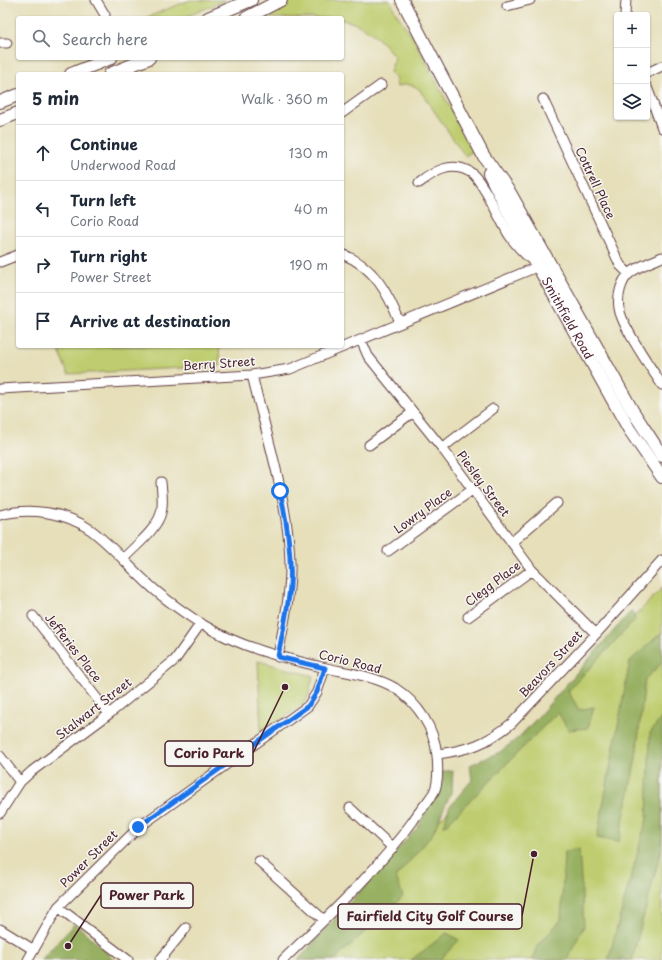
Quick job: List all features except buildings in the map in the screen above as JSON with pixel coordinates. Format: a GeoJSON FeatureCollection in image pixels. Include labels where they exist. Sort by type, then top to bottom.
{"type":"FeatureCollection","features":[{"type":"Feature","properties":{"kind":"main road"},"geometry":{"type":"LineString","coordinates":[[213,16],[251,0]]}},
{"type":"Feature","properties":{"kind":"main road"},"geometry":{"type":"LineString","coordinates":[[250,16],[281,0]]}},
{"type":"Feature","properties":{"kind":"main road","name":"Smithfield Road"},"geometry":{"type":"LineString","coordinates":[[402,0],[483,155],[506,187],[589,331],[632,410],[662,456]]}},
{"type":"Feature","properties":{"kind":"main road"},"geometry":{"type":"LineString","coordinates":[[76,72],[106,60]]}},
{"type":"Feature","properties":{"kind":"main road"},"geometry":{"type":"LineString","coordinates":[[115,72],[144,60]]}},
{"type":"Feature","properties":{"kind":"main road"},"geometry":{"type":"LineString","coordinates":[[0,102],[16,96]]}},
{"type":"Feature","properties":{"kind":"main road"},"geometry":{"type":"LineString","coordinates":[[0,120],[16,114]]}},
{"type":"Feature","properties":{"kind":"main road","name":"Smithfield Road"},"geometry":{"type":"LineString","coordinates":[[483,155],[487,169],[629,429],[662,477]]}},
{"type":"Feature","properties":{"kind":"main road"},"geometry":{"type":"LineString","coordinates":[[506,187],[514,211],[539,256],[539,266],[548,271],[574,315],[589,331]]}},
{"type":"Feature","properties":{"kind":"main road"},"geometry":{"type":"LineString","coordinates":[[632,410],[642,438],[662,466]]}},
{"type":"Feature","properties":{"kind":"street"},"geometry":{"type":"LineString","coordinates":[[96,0],[105,15]]}},
{"type":"Feature","properties":{"kind":"street"},"geometry":{"type":"LineString","coordinates":[[507,6],[530,0]]}},
{"type":"Feature","properties":{"kind":"street"},"geometry":{"type":"LineString","coordinates":[[626,0],[626,12]]}},
{"type":"Feature","properties":{"kind":"street"},"geometry":{"type":"LineString","coordinates":[[650,72],[662,66]]}},
{"type":"Feature","properties":{"kind":"street"},"geometry":{"type":"LineString","coordinates":[[344,112],[381,85]]}},
{"type":"Feature","properties":{"kind":"street"},"geometry":{"type":"LineString","coordinates":[[650,95],[662,128]]}},
{"type":"Feature","properties":{"kind":"street","name":"Cottrell Place"},"geometry":{"type":"LineString","coordinates":[[543,99],[620,265],[629,274]]}},
{"type":"Feature","properties":{"kind":"street"},"geometry":{"type":"LineString","coordinates":[[419,183],[436,171],[448,168],[464,169],[470,172],[476,177],[510,236],[524,254],[539,266]]}},
{"type":"Feature","properties":{"kind":"street"},"geometry":{"type":"LineString","coordinates":[[476,177],[487,169]]}},
{"type":"Feature","properties":{"kind":"street"},"geometry":{"type":"LineString","coordinates":[[344,255],[364,266],[381,284],[400,323]]}},
{"type":"Feature","properties":{"kind":"street"},"geometry":{"type":"LineString","coordinates":[[0,262],[16,256]]}},
{"type":"Feature","properties":{"kind":"street"},"geometry":{"type":"LineString","coordinates":[[662,257],[629,274],[622,283],[618,296],[618,308],[624,322],[662,385]]}},
{"type":"Feature","properties":{"kind":"street","name":"Berry Street"},"geometry":{"type":"LineString","coordinates":[[344,347],[539,266]]}},
{"type":"Feature","properties":{"kind":"street","name":"Piesley Street"},"geometry":{"type":"LineString","coordinates":[[361,340],[368,356],[442,448],[532,570],[596,634]]}},
{"type":"Feature","properties":{"kind":"street","name":"Berry Street"},"geometry":{"type":"LineString","coordinates":[[0,389],[252,375],[290,369],[341,348]]}},
{"type":"Feature","properties":{"kind":"street"},"geometry":{"type":"LineString","coordinates":[[252,375],[280,491],[288,538],[290,588],[278,657]]}},
{"type":"Feature","properties":{"kind":"street"},"geometry":{"type":"LineString","coordinates":[[442,448],[493,409]]}},
{"type":"Feature","properties":{"kind":"street"},"geometry":{"type":"LineString","coordinates":[[369,445],[413,412]]}},
{"type":"Feature","properties":{"kind":"street"},"geometry":{"type":"LineString","coordinates":[[123,559],[150,531],[160,516],[162,504],[161,482]]}},
{"type":"Feature","properties":{"kind":"street","name":"Lowry Place"},"geometry":{"type":"LineString","coordinates":[[388,551],[472,490]]}},
{"type":"Feature","properties":{"kind":"street"},"geometry":{"type":"LineString","coordinates":[[512,542],[557,504]]}},
{"type":"Feature","properties":{"kind":"street","name":"Corio Road"},"geometry":{"type":"LineString","coordinates":[[0,515],[22,511],[65,518],[90,530],[165,598],[201,623],[240,643],[278,657],[374,679],[402,693],[422,715],[432,732],[437,754],[438,770],[434,791],[393,848],[324,920],[283,960]]}},
{"type":"Feature","properties":{"kind":"street","name":"Beavors Street"},"geometry":{"type":"LineString","coordinates":[[437,754],[467,750],[484,743],[512,723],[596,634],[662,560]]}},
{"type":"Feature","properties":{"kind":"street","name":"Clegg Place"},"geometry":{"type":"LineString","coordinates":[[468,617],[532,570]]}},
{"type":"Feature","properties":{"kind":"street","name":"Jefferies Place"},"geometry":{"type":"LineString","coordinates":[[33,616],[109,714]]}},
{"type":"Feature","properties":{"kind":"street","name":"Stalwart Street"},"geometry":{"type":"LineString","coordinates":[[0,813],[20,782],[109,714],[175,660],[201,623]]}},
{"type":"Feature","properties":{"kind":"street","name":"Power Street"},"geometry":{"type":"LineString","coordinates":[[28,960],[58,907],[138,827],[308,706],[317,692],[325,668]]}},
{"type":"Feature","properties":{"kind":"street"},"geometry":{"type":"LineString","coordinates":[[0,756],[20,782]]}},
{"type":"Feature","properties":{"kind":"street"},"geometry":{"type":"LineString","coordinates":[[350,808],[393,848]]}},
{"type":"Feature","properties":{"kind":"street"},"geometry":{"type":"LineString","coordinates":[[259,861],[324,920]]}},
{"type":"Feature","properties":{"kind":"street"},"geometry":{"type":"LineString","coordinates":[[58,907],[128,960]]}},
{"type":"Feature","properties":{"kind":"street"},"geometry":{"type":"LineString","coordinates":[[160,960],[186,928]]}},
{"type":"Feature","properties":{"kind":"street"},"geometry":{"type":"LineString","coordinates":[[0,929],[34,950]]}},
{"type":"Feature","properties":{"kind":"green space"},"geometry":{"type":"Polygon","coordinates":[[[190,0],[226,0],[188,16],[150,16],[190,0]]]}},
{"type":"Feature","properties":{"kind":"green space"},"geometry":{"type":"Polygon","coordinates":[[[289,0],[390,0],[396,13],[414,39],[473,151],[465,156],[419,89],[408,85],[397,87],[395,77],[390,72],[395,57],[372,33],[358,25],[344,20],[344,16],[258,16],[289,0]]]}},
{"type":"Feature","properties":{"kind":"green space"},"geometry":{"type":"Polygon","coordinates":[[[58,348],[219,348],[220,366],[68,374],[58,348]]]}},
{"type":"Feature","properties":{"kind":"green space"},"geometry":{"type":"Polygon","coordinates":[[[662,588],[662,960],[305,960],[662,588]]]}},
{"type":"Feature","properties":{"kind":"green space"},"geometry":{"type":"Polygon","coordinates":[[[632,610],[635,620],[568,691],[579,710],[594,707],[588,728],[568,730],[558,712],[444,827],[449,807],[472,780],[470,765],[500,752],[523,734],[632,610]]]}},
{"type":"Feature","properties":{"kind":"green space"},"geometry":{"type":"Polygon","coordinates":[[[662,632],[662,663],[645,679],[636,758],[619,842],[597,838],[630,661],[662,632]]]}},
{"type":"Feature","properties":{"kind":"green space"},"geometry":{"type":"Polygon","coordinates":[[[258,661],[313,676],[308,697],[301,707],[261,732],[258,661]]]}},
{"type":"Feature","properties":{"kind":"green space"},"geometry":{"type":"Polygon","coordinates":[[[662,717],[662,847],[632,960],[608,960],[647,818],[650,733],[662,717]]]}},
{"type":"Feature","properties":{"kind":"green space"},"geometry":{"type":"Polygon","coordinates":[[[453,770],[452,790],[432,835],[396,877],[403,897],[334,960],[298,960],[418,827],[443,780],[442,772],[453,770]]]}},
{"type":"Feature","properties":{"kind":"green space"},"geometry":{"type":"Polygon","coordinates":[[[579,849],[584,926],[567,960],[532,960],[537,946],[561,920],[564,852],[579,849]]]}},
{"type":"Feature","properties":{"kind":"green space"},"geometry":{"type":"Polygon","coordinates":[[[75,923],[114,960],[41,960],[75,923]]]}},
{"type":"Feature","properties":{"kind":"green space"},"geometry":{"type":"Polygon","coordinates":[[[447,933],[459,940],[440,960],[411,960],[447,933]]]}},
{"type":"Feature","properties":{"kind":"place","name":"Corio Park"},"geometry":{"type":"Point","coordinates":[285,687]}},
{"type":"Feature","properties":{"kind":"place","name":"Fairfield City Golf Course"},"geometry":{"type":"Point","coordinates":[534,854]}},
{"type":"Feature","properties":{"kind":"place","name":"Power Park"},"geometry":{"type":"Point","coordinates":[68,946]}},
{"type":"Feature","properties":{"kind":"route"},"geometry":{"type":"LineString","coordinates":[[138,827],[308,706],[317,692],[325,668],[278,657],[290,588],[288,538],[280,491]]}}]}
